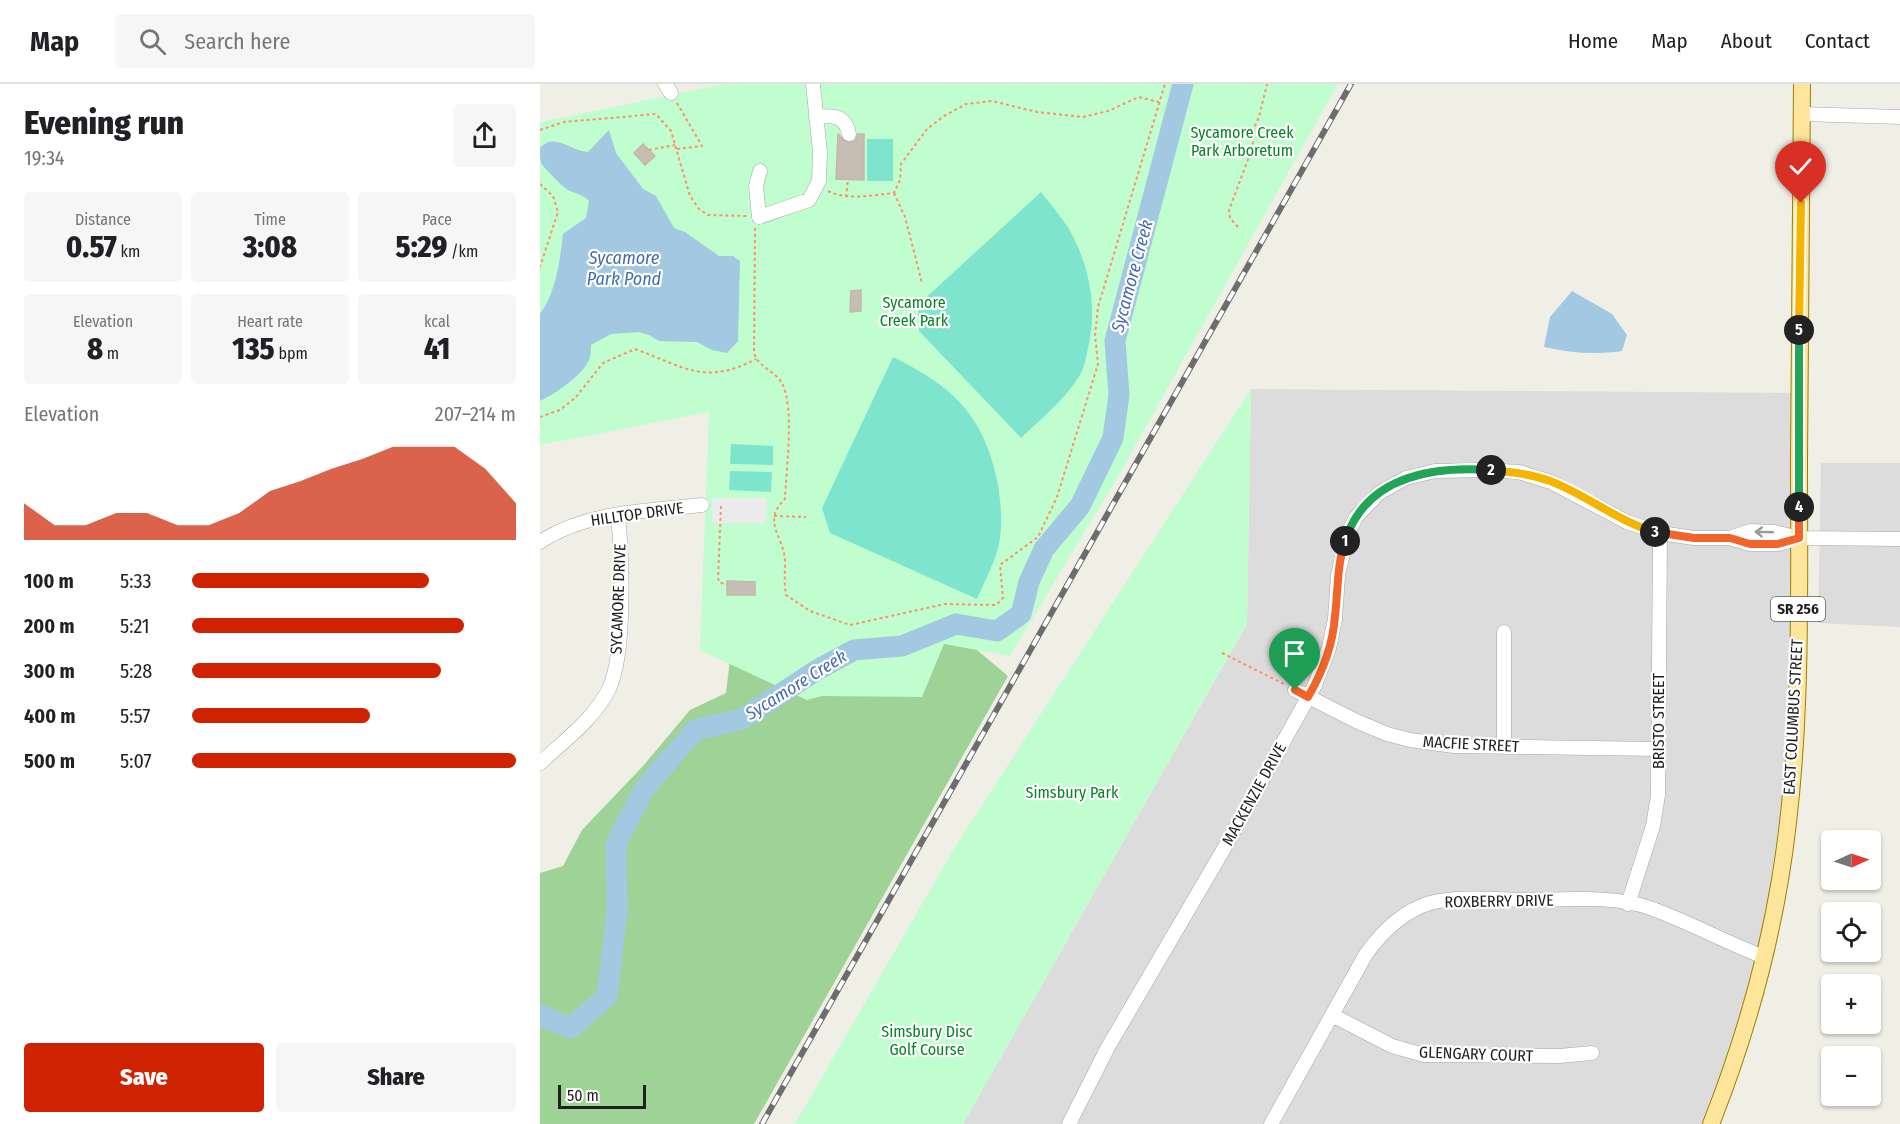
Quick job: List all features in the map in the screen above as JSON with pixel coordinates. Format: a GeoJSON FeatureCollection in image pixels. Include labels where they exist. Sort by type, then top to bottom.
{"type":"FeatureCollection","features":[{"type":"Feature","properties":{"kind":"main road","name":"EAST COLUMBUS STREET"},"geometry":{"type":"LineString","coordinates":[[1711,1124],[1737,1052],[1764,957],[1779,880],[1791,778],[1795,717],[1799,538],[1802,84]]}},
{"type":"Feature","properties":{"kind":"street"},"geometry":{"type":"LineString","coordinates":[[760,171],[756,192],[759,217],[809,200],[819,182],[820,152],[813,84]]}},
{"type":"Feature","properties":{"kind":"street"},"geometry":{"type":"LineString","coordinates":[[815,110],[844,121],[849,134]]}},
{"type":"Feature","properties":{"kind":"street"},"geometry":{"type":"LineString","coordinates":[[1801,114],[1900,117]]}},
{"type":"Feature","properties":{"kind":"street","name":"MACKENZIE DRIVE"},"geometry":{"type":"LineString","coordinates":[[1069,1124],[1108,1047],[1222,852],[1308,697],[1329,648],[1335,619],[1342,550],[1356,517],[1372,499],[1406,478],[1435,471],[1519,472],[1551,482],[1627,522],[1660,533],[1694,538],[1730,538],[1750,544],[1773,544],[1799,538],[1900,538]]}},
{"type":"Feature","properties":{"kind":"street","name":"HILLTOP DRIVE"},"geometry":{"type":"LineString","coordinates":[[540,542],[575,524],[618,514],[702,506]]}},
{"type":"Feature","properties":{"kind":"street","name":"SYCAMORE DRIVE"},"geometry":{"type":"LineString","coordinates":[[540,763],[589,717],[609,689],[615,672],[621,578],[618,514]]}},
{"type":"Feature","properties":{"kind":"street","name":"BRISTO STREET"},"geometry":{"type":"LineString","coordinates":[[1628,904],[1657,811],[1660,533]]}},
{"type":"Feature","properties":{"kind":"street"},"geometry":{"type":"LineString","coordinates":[[1504,632],[1504,747]]}},
{"type":"Feature","properties":{"kind":"street","name":"MACFIE STREET"},"geometry":{"type":"LineString","coordinates":[[1295,690],[1356,721],[1402,738],[1454,746],[1658,749]]}},
{"type":"Feature","properties":{"kind":"street","name":"ROXBERRY DRIVE"},"geometry":{"type":"LineString","coordinates":[[1271,1124],[1373,944],[1398,920],[1429,904],[1462,899],[1496,899],[1628,904],[1650,908],[1764,957]]}},
{"type":"Feature","properties":{"kind":"street","name":"GLENGARY COURT"},"geometry":{"type":"LineString","coordinates":[[1332,1015],[1392,1046],[1424,1055],[1559,1056],[1592,1053]]}},
{"type":"Feature","properties":{"kind":"path"},"geometry":{"type":"LineString","coordinates":[[540,130],[564,122],[656,114],[671,131],[690,196],[699,209],[708,215],[759,217],[755,230],[754,353],[758,364],[780,380],[789,414],[785,500],[776,508],[773,522],[785,560],[783,580],[786,595],[810,611],[850,625],[945,604],[996,605],[1004,598],[1000,565],[1038,537],[1057,497],[1084,416],[1098,364],[1095,335],[1098,307],[1165,84]]}},
{"type":"Feature","properties":{"kind":"path"},"geometry":{"type":"LineString","coordinates":[[1238,227],[1230,218],[1229,210],[1252,149],[1255,126],[1267,84]]}},
{"type":"Feature","properties":{"kind":"path"},"geometry":{"type":"LineString","coordinates":[[649,150],[702,146],[668,88]]}},
{"type":"Feature","properties":{"kind":"path"},"geometry":{"type":"LineString","coordinates":[[922,283],[905,217],[894,193],[900,180],[901,164],[927,129],[944,116],[966,104],[992,101],[1037,112],[1083,117],[1108,111],[1139,97],[1159,102]]}},
{"type":"Feature","properties":{"kind":"path"},"geometry":{"type":"LineString","coordinates":[[846,196],[848,180]]}},
{"type":"Feature","properties":{"kind":"path"},"geometry":{"type":"LineString","coordinates":[[540,184],[553,196],[558,212],[540,267]]}},
{"type":"Feature","properties":{"kind":"path"},"geometry":{"type":"LineString","coordinates":[[817,186],[839,196],[894,193]]}},
{"type":"Feature","properties":{"kind":"path"},"geometry":{"type":"LineString","coordinates":[[540,417],[560,410],[576,397],[603,363],[635,349],[694,372],[721,373],[736,369],[756,359]]}},
{"type":"Feature","properties":{"kind":"path"},"geometry":{"type":"LineString","coordinates":[[721,506],[718,578],[720,584],[727,584]]}},
{"type":"Feature","properties":{"kind":"path"},"geometry":{"type":"LineString","coordinates":[[774,516],[806,518]]}},
{"type":"Feature","properties":{"kind":"path"},"geometry":{"type":"LineString","coordinates":[[1222,653],[1295,690]]}},
{"type":"Feature","properties":{"kind":"shaded area"},"geometry":{"type":"Polygon","coordinates":[[[867,139],[893,139],[893,181],[867,181],[867,139]]]}},
{"type":"Feature","properties":{"kind":"shaded area"},"geometry":{"type":"Polygon","coordinates":[[[1041,192],[1069,229],[1082,257],[1092,302],[1091,333],[1082,371],[1078,378],[1059,402],[1021,438],[919,331],[918,305],[1041,192]]]}},
{"type":"Feature","properties":{"kind":"shaded area"},"geometry":{"type":"Polygon","coordinates":[[[893,357],[932,379],[962,405],[983,437],[991,457],[1000,496],[1000,536],[995,558],[977,599],[830,533],[822,508],[893,357]]]}},
{"type":"Feature","properties":{"kind":"shaded area"},"geometry":{"type":"Polygon","coordinates":[[[1251,389],[1799,393],[1799,538],[1779,881],[1710,1124],[963,1124],[1247,624],[1251,389]]]}},
{"type":"Feature","properties":{"kind":"shaded area"},"geometry":{"type":"Polygon","coordinates":[[[731,444],[773,446],[773,465],[730,464],[731,444]]]}},
{"type":"Feature","properties":{"kind":"shaded area"},"geometry":{"type":"Polygon","coordinates":[[[1821,463],[1900,463],[1900,627],[1818,623],[1821,463]]]}},
{"type":"Feature","properties":{"kind":"shaded area"},"geometry":{"type":"Polygon","coordinates":[[[730,471],[772,472],[771,492],[729,490],[730,471]]]}},
{"type":"Feature","properties":{"kind":"shaded area"},"geometry":{"type":"Polygon","coordinates":[[[712,498],[767,498],[766,523],[712,523],[712,498]]]}},
{"type":"Feature","properties":{"kind":"green space","name":"Sycamore Creek Park"},"geometry":{"type":"Polygon","coordinates":[[[724,84],[1338,84],[1116,480],[1010,656],[944,644],[922,697],[822,696],[807,700],[700,650],[709,412],[540,445],[540,122],[724,84]]]}},
{"type":"Feature","properties":{"kind":"green space"},"geometry":{"type":"Polygon","coordinates":[[[1251,389],[1247,623],[963,1124],[795,1124],[955,847],[1251,389]]]}},
{"type":"Feature","properties":{"kind":"green space"},"geometry":{"type":"Polygon","coordinates":[[[939,618],[1008,676],[754,1124],[540,1124],[540,873],[563,866],[582,830],[643,766],[690,710],[726,693],[731,651],[939,618]]]}},
{"type":"Feature","properties":{"kind":"water","name":"Sycamore Park Pond"},"geometry":{"type":"Polygon","coordinates":[[[609,130],[616,153],[643,189],[656,196],[674,228],[685,232],[719,256],[733,256],[740,261],[738,341],[727,353],[712,350],[697,342],[659,341],[639,332],[611,334],[591,345],[589,360],[575,378],[540,401],[540,314],[554,286],[563,234],[586,218],[589,201],[566,188],[546,169],[541,163],[540,148],[551,142],[557,142],[588,152],[609,130]]]}},
{"type":"Feature","properties":{"kind":"water"},"geometry":{"type":"Polygon","coordinates":[[[1572,291],[1612,314],[1627,335],[1622,351],[1583,353],[1544,347],[1550,317],[1572,291]]]}},
{"type":"Feature","properties":{"kind":"building"},"geometry":{"type":"Polygon","coordinates":[[[838,134],[848,143],[855,141],[858,134],[864,134],[864,180],[836,179],[838,134]]]}},
{"type":"Feature","properties":{"kind":"building"},"geometry":{"type":"Polygon","coordinates":[[[643,144],[655,156],[645,165],[634,153],[643,144]]]}},
{"type":"Feature","properties":{"kind":"building"},"geometry":{"type":"Polygon","coordinates":[[[861,290],[861,311],[850,312],[851,291],[861,290]]]}},
{"type":"Feature","properties":{"kind":"building"},"geometry":{"type":"Polygon","coordinates":[[[727,581],[755,582],[755,595],[727,595],[727,581]]]}},
{"type":"Feature","properties":{"kind":"waterway","name":"Sycamore Creek"},"geometry":{"type":"LineString","coordinates":[[540,1015],[571,1028],[607,996],[617,911],[616,844],[644,789],[695,730],[742,719],[817,670],[854,650],[902,646],[956,624],[997,631],[1021,614],[1029,582],[1044,549],[1080,506],[1113,438],[1119,395],[1115,341],[1183,84]]}},
{"type":"Feature","properties":{"kind":"railway"},"geometry":{"type":"LineString","coordinates":[[762,1124],[1351,84]]}},
{"type":"Feature","properties":{"kind":"route"},"geometry":{"type":"LineString","coordinates":[[1295,690],[1308,697],[1322,669],[1335,619],[1342,550],[1356,517],[1372,499],[1392,484],[1420,473],[1485,470],[1519,472],[1567,489],[1627,522],[1677,536],[1730,538],[1750,544],[1778,544],[1799,538],[1801,203]]}},
{"type":"Feature","properties":{"kind":"park label","name":"Sycamore Creek Park Arboretum"},"geometry":{"type":"Point","coordinates":[1242,141]}},
{"type":"Feature","properties":{"kind":"park label","name":"Simsbury Park"},"geometry":{"type":"Point","coordinates":[1072,792]}},
{"type":"Feature","properties":{"kind":"park label","name":"Simsbury Disc Golf Course"},"geometry":{"type":"Point","coordinates":[927,1040]}}]}
